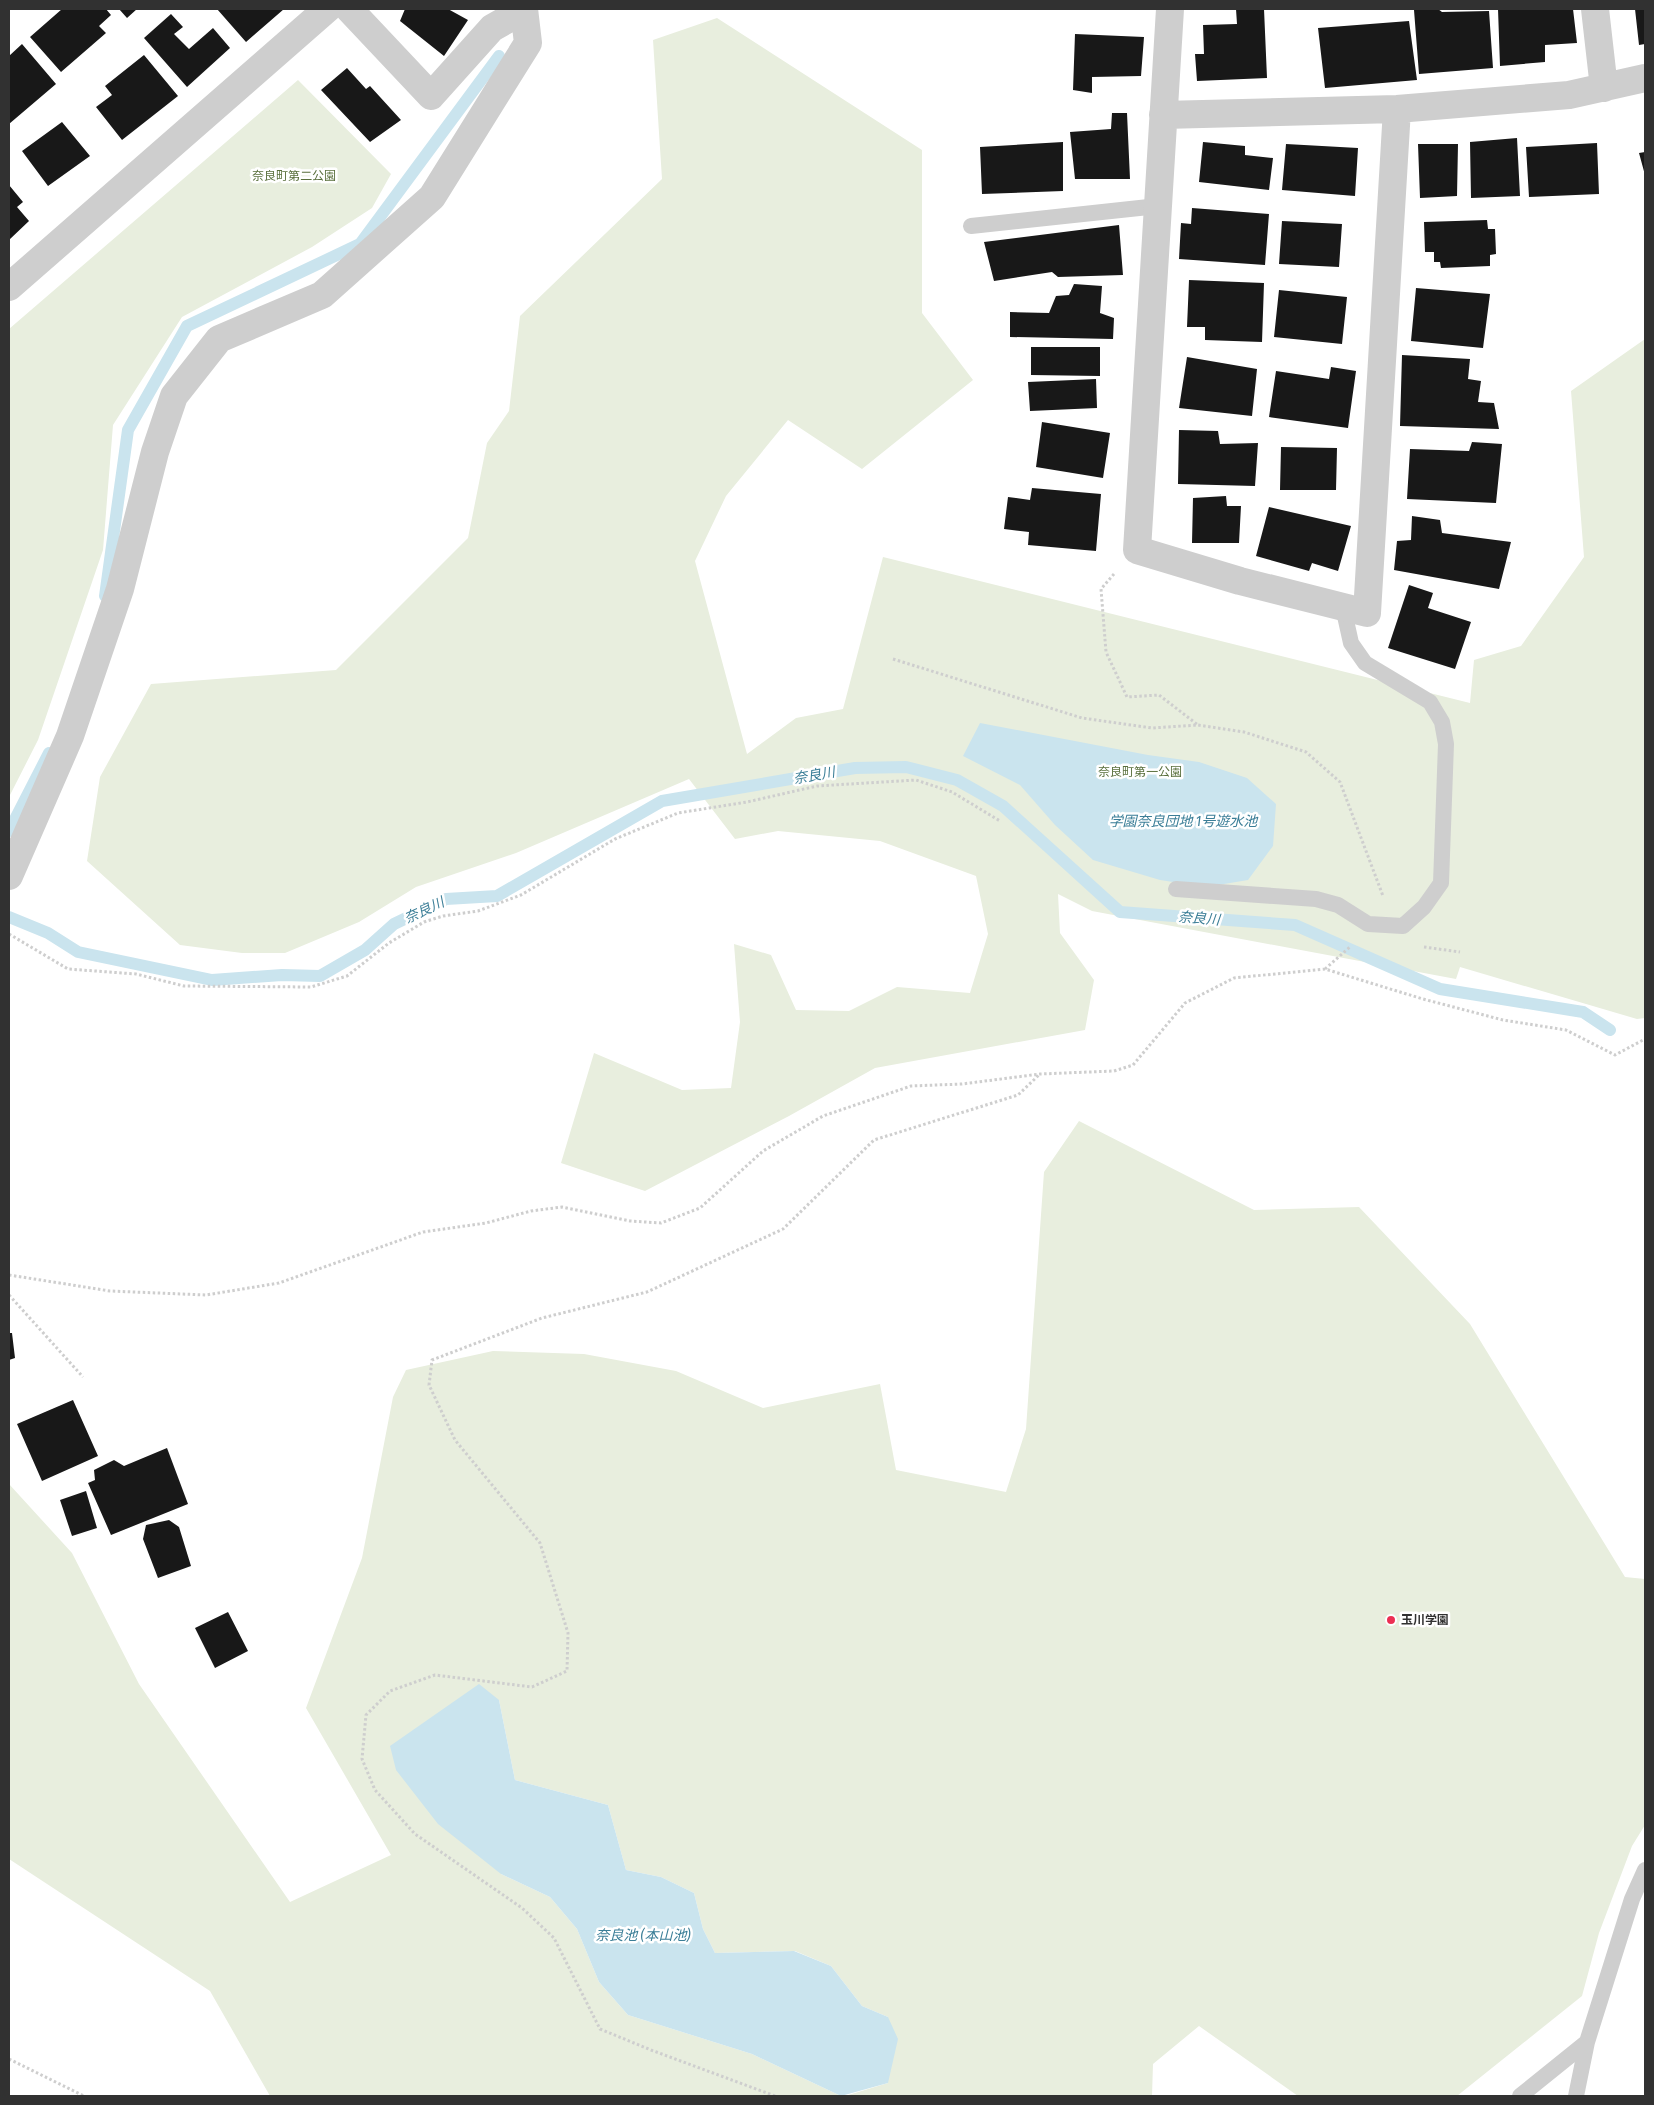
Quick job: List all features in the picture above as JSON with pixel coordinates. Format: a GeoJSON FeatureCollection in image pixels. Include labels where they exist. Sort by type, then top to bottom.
{"type":"FeatureCollection","features":[{"type":"Feature","properties":{"kind":"street"},"geometry":{"type":"LineString","coordinates":[[9,287],[327,9]]}},
{"type":"Feature","properties":{"kind":"street"},"geometry":{"type":"LineString","coordinates":[[9,876],[70,736],[120,589],[155,452],[174,396],[219,338],[322,295],[432,197],[528,43],[524,9],[492,28],[431,96],[349,9]]}},
{"type":"Feature","properties":{"kind":"street"},"geometry":{"type":"LineString","coordinates":[[1170,9],[1136,550],[1240,581],[1367,613],[1397,109]]}},
{"type":"Feature","properties":{"kind":"street"},"geometry":{"type":"LineString","coordinates":[[1595,9],[1604,88]]}},
{"type":"Feature","properties":{"kind":"street"},"geometry":{"type":"LineString","coordinates":[[1163,115],[1397,109],[1569,95],[1645,78]]}},
{"type":"Feature","properties":{"kind":"lane"},"geometry":{"type":"LineString","coordinates":[[971,226],[1158,206]]}},
{"type":"Feature","properties":{"kind":"lane"},"geometry":{"type":"LineString","coordinates":[[1176,889],[1316,899],[1338,905],[1368,924],[1403,926],[1424,908],[1441,884],[1446,744],[1442,722],[1430,702],[1365,663],[1351,643],[1343,607]]}},
{"type":"Feature","properties":{"kind":"lane"},"geometry":{"type":"LineString","coordinates":[[1576,2096],[1587,2042],[1632,1898],[1645,1870]]}},
{"type":"Feature","properties":{"kind":"lane"},"geometry":{"type":"LineString","coordinates":[[1520,2096],[1587,2042]]}},
{"type":"Feature","properties":{"kind":"path"},"geometry":{"type":"LineString","coordinates":[[1101,589],[1106,652],[1127,697],[1159,696],[1198,725]]}},
{"type":"Feature","properties":{"kind":"path"},"geometry":{"type":"LineString","coordinates":[[894,658],[1082,718],[1152,728],[1198,725],[1244,732],[1306,752],[1340,782],[1383,891],[1383,900]]}},
{"type":"Feature","properties":{"kind":"path"},"geometry":{"type":"LineString","coordinates":[[9,934],[68,969],[136,974],[184,986],[311,987],[347,976],[389,943],[424,922],[443,916],[478,912],[521,895],[615,839],[678,813],[747,802],[817,786],[916,780],[952,792],[1000,821]]}},
{"type":"Feature","properties":{"kind":"path"},"geometry":{"type":"LineString","coordinates":[[1325,970],[1356,941]]}},
{"type":"Feature","properties":{"kind":"path"},"geometry":{"type":"LineString","coordinates":[[9,1275],[110,1291],[206,1295],[279,1283],[423,1232],[486,1223],[531,1210],[562,1207],[630,1220],[661,1223],[700,1208],[763,1152],[823,1116],[911,1086],[962,1084],[1040,1074],[1114,1071],[1133,1065],[1184,1003],[1234,978],[1325,970],[1503,1020],[1566,1030],[1615,1055],[1645,1039]]}},
{"type":"Feature","properties":{"kind":"path"},"geometry":{"type":"LineString","coordinates":[[776,2096],[651,2050],[600,2028],[554,1938],[522,1908],[415,1834],[375,1790],[362,1759],[366,1714],[390,1692],[435,1675],[532,1687],[567,1671],[568,1633],[540,1543],[455,1440],[429,1385],[432,1360],[542,1318],[647,1292],[766,1237],[783,1229],[874,1140],[1018,1094],[1040,1074]]}},
{"type":"Feature","properties":{"kind":"path"},"geometry":{"type":"LineString","coordinates":[[9,1295],[83,1377]]}},
{"type":"Feature","properties":{"kind":"path"},"geometry":{"type":"LineString","coordinates":[[9,2059],[84,2096]]}},
{"type":"Feature","properties":{"kind":"green space","name":"奈良町第一公園"},"geometry":{"type":"Polygon","coordinates":[[[717,18],[922,150],[922,313],[973,380],[862,469],[788,420],[726,496],[695,561],[747,754],[796,718],[843,709],[883,557],[1470,703],[1474,660],[1521,646],[1584,557],[1571,391],[1645,339],[1645,1018],[1637,1019],[1460,967],[1456,979],[1092,911],[1058,894],[1060,933],[1094,980],[1085,1030],[875,1068],[789,1116],[645,1191],[561,1163],[594,1053],[682,1090],[731,1088],[740,1022],[734,944],[771,955],[796,1010],[849,1011],[897,987],[970,993],[988,934],[976,876],[880,841],[778,831],[735,839],[689,779],[516,853],[416,887],[359,922],[285,953],[242,953],[180,945],[87,861],[100,777],[151,684],[336,670],[468,538],[487,443],[509,411],[520,316],[662,179],[653,40],[717,18]]]}},
{"type":"Feature","properties":{"kind":"green space","name":"奈良町第二公園"},"geometry":{"type":"Polygon","coordinates":[[[298,80],[391,174],[372,208],[312,247],[182,317],[113,425],[103,550],[38,740],[9,797],[9,329],[298,80]]]}},
{"type":"Feature","properties":{"kind":"green space"},"geometry":{"type":"Polygon","coordinates":[[[1079,1121],[1254,1210],[1359,1207],[1470,1324],[1625,1577],[1645,1579],[1645,1825],[1632,1846],[1599,1933],[1582,1996],[1457,2096],[1298,2096],[1199,2026],[1153,2064],[1152,2096],[845,2096],[888,2083],[888,2017],[862,2006],[831,1966],[795,1951],[715,1953],[703,1929],[694,1893],[661,1877],[626,1870],[608,1805],[515,1780],[499,1700],[501,1874],[550,1897],[577,1929],[599,1982],[628,2015],[752,2054],[841,2096],[270,2096],[210,1991],[9,1859],[9,1484],[72,1553],[139,1684],[290,1902],[391,1855],[306,1708],[362,1558],[393,1397],[406,1370],[493,1351],[584,1354],[676,1371],[763,1408],[880,1384],[896,1470],[1006,1492],[1026,1429],[1044,1172],[1079,1121]]]}},
{"type":"Feature","properties":{"kind":"water","name":"学園奈良団地 1号遊水池"},"geometry":{"type":"Polygon","coordinates":[[[980,723],[1148,755],[1199,762],[1247,778],[1276,804],[1273,846],[1248,880],[1206,887],[1160,880],[1093,860],[1055,825],[1020,785],[963,756],[980,723]]]}},
{"type":"Feature","properties":{"kind":"water","name":"奈良池 (本山池)"},"geometry":{"type":"Polygon","coordinates":[[[479,1684],[499,1700],[515,1780],[608,1805],[626,1870],[661,1877],[694,1893],[703,1929],[715,1953],[794,1951],[831,1966],[862,2006],[888,2017],[898,2039],[888,2083],[841,2096],[752,2054],[628,2015],[599,1982],[577,1929],[550,1897],[501,1874],[438,1824],[396,1770],[390,1746],[479,1684]]]}},
{"type":"Feature","properties":{"kind":"building"},"geometry":{"type":"Polygon","coordinates":[[[62,9],[106,9],[111,15],[99,26],[106,33],[61,72],[30,37],[62,9]]]}},
{"type":"Feature","properties":{"kind":"building"},"geometry":{"type":"Polygon","coordinates":[[[119,9],[137,9],[127,18],[119,9]]]}},
{"type":"Feature","properties":{"kind":"building"},"geometry":{"type":"Polygon","coordinates":[[[217,9],[284,9],[246,42],[217,9]]]}},
{"type":"Feature","properties":{"kind":"building"},"geometry":{"type":"Polygon","coordinates":[[[405,9],[448,9],[468,20],[444,56],[400,21],[405,9]]]}},
{"type":"Feature","properties":{"kind":"building"},"geometry":{"type":"Polygon","coordinates":[[[1236,9],[1264,9],[1267,78],[1197,81],[1195,54],[1204,54],[1203,25],[1237,24],[1236,9]]]}},
{"type":"Feature","properties":{"kind":"building"},"geometry":{"type":"Polygon","coordinates":[[[1438,9],[1442,12],[1489,11],[1493,68],[1419,74],[1414,10],[1438,9]]]}},
{"type":"Feature","properties":{"kind":"building"},"geometry":{"type":"Polygon","coordinates":[[[1498,9],[1573,9],[1577,43],[1545,45],[1545,62],[1500,66],[1498,9]]]}},
{"type":"Feature","properties":{"kind":"building"},"geometry":{"type":"Polygon","coordinates":[[[1635,9],[1645,9],[1645,44],[1639,45],[1635,9]]]}},
{"type":"Feature","properties":{"kind":"building"},"geometry":{"type":"Polygon","coordinates":[[[171,14],[183,27],[174,34],[189,49],[213,28],[230,48],[187,87],[144,38],[171,14]]]}},
{"type":"Feature","properties":{"kind":"building"},"geometry":{"type":"Polygon","coordinates":[[[1409,21],[1417,80],[1325,88],[1318,28],[1409,21]]]}},
{"type":"Feature","properties":{"kind":"building"},"geometry":{"type":"Polygon","coordinates":[[[1075,34],[1144,37],[1141,76],[1092,77],[1092,93],[1073,90],[1075,34]]]}},
{"type":"Feature","properties":{"kind":"building"},"geometry":{"type":"Polygon","coordinates":[[[22,44],[56,84],[9,124],[9,56],[22,44]]]}},
{"type":"Feature","properties":{"kind":"building"},"geometry":{"type":"Polygon","coordinates":[[[144,55],[178,96],[122,140],[96,107],[112,95],[105,86],[144,55]]]}},
{"type":"Feature","properties":{"kind":"building"},"geometry":{"type":"Polygon","coordinates":[[[347,68],[366,89],[370,86],[401,120],[370,142],[321,90],[347,68]]]}},
{"type":"Feature","properties":{"kind":"building"},"geometry":{"type":"Polygon","coordinates":[[[1112,113],[1127,113],[1130,179],[1075,179],[1070,132],[1111,129],[1112,113]]]}},
{"type":"Feature","properties":{"kind":"building"},"geometry":{"type":"Polygon","coordinates":[[[62,122],[90,156],[48,186],[22,151],[62,122]]]}},
{"type":"Feature","properties":{"kind":"building"},"geometry":{"type":"Polygon","coordinates":[[[1517,138],[1520,196],[1471,198],[1470,142],[1517,138]]]}},
{"type":"Feature","properties":{"kind":"building"},"geometry":{"type":"Polygon","coordinates":[[[1063,142],[1063,191],[982,194],[980,147],[1063,142]]]}},
{"type":"Feature","properties":{"kind":"building"},"geometry":{"type":"Polygon","coordinates":[[[1203,142],[1245,146],[1245,155],[1273,158],[1269,190],[1199,182],[1203,142]]]}},
{"type":"Feature","properties":{"kind":"building"},"geometry":{"type":"Polygon","coordinates":[[[1597,143],[1599,194],[1529,197],[1526,147],[1597,143]]]}},
{"type":"Feature","properties":{"kind":"building"},"geometry":{"type":"Polygon","coordinates":[[[1286,144],[1358,148],[1355,196],[1282,190],[1286,144]]]}},
{"type":"Feature","properties":{"kind":"building"},"geometry":{"type":"Polygon","coordinates":[[[1418,144],[1458,144],[1457,196],[1420,198],[1418,144]]]}},
{"type":"Feature","properties":{"kind":"building"},"geometry":{"type":"Polygon","coordinates":[[[1645,152],[1645,175],[1639,153],[1645,152]]]}},
{"type":"Feature","properties":{"kind":"building"},"geometry":{"type":"Polygon","coordinates":[[[9,185],[23,202],[17,207],[29,221],[9,240],[9,185]]]}},
{"type":"Feature","properties":{"kind":"building"},"geometry":{"type":"Polygon","coordinates":[[[1192,208],[1269,214],[1265,265],[1179,259],[1181,223],[1191,224],[1192,208]]]}},
{"type":"Feature","properties":{"kind":"building"},"geometry":{"type":"Polygon","coordinates":[[[1487,220],[1488,229],[1495,229],[1496,254],[1490,255],[1490,266],[1441,268],[1440,262],[1434,262],[1434,252],[1425,252],[1424,222],[1487,220]]]}},
{"type":"Feature","properties":{"kind":"building"},"geometry":{"type":"Polygon","coordinates":[[[1282,221],[1342,224],[1339,267],[1279,264],[1282,221]]]}},
{"type":"Feature","properties":{"kind":"building"},"geometry":{"type":"Polygon","coordinates":[[[1119,225],[1123,275],[1058,277],[1052,272],[994,281],[984,242],[1119,225]]]}},
{"type":"Feature","properties":{"kind":"building"},"geometry":{"type":"Polygon","coordinates":[[[1189,280],[1264,283],[1262,342],[1205,340],[1205,327],[1187,327],[1189,280]]]}},
{"type":"Feature","properties":{"kind":"building"},"geometry":{"type":"Polygon","coordinates":[[[1074,284],[1102,286],[1100,313],[1114,318],[1113,339],[1010,337],[1010,312],[1049,313],[1056,296],[1069,295],[1074,284]]]}},
{"type":"Feature","properties":{"kind":"building"},"geometry":{"type":"Polygon","coordinates":[[[1416,288],[1490,294],[1483,348],[1411,341],[1416,288]]]}},
{"type":"Feature","properties":{"kind":"building"},"geometry":{"type":"Polygon","coordinates":[[[1279,290],[1347,297],[1342,344],[1274,337],[1279,290]]]}},
{"type":"Feature","properties":{"kind":"building"},"geometry":{"type":"Polygon","coordinates":[[[1031,347],[1100,347],[1100,376],[1031,375],[1031,347]]]}},
{"type":"Feature","properties":{"kind":"building"},"geometry":{"type":"Polygon","coordinates":[[[1402,355],[1470,359],[1468,379],[1481,381],[1478,402],[1494,403],[1499,429],[1400,426],[1402,355]]]}},
{"type":"Feature","properties":{"kind":"building"},"geometry":{"type":"Polygon","coordinates":[[[1187,357],[1257,369],[1252,416],[1179,408],[1187,357]]]}},
{"type":"Feature","properties":{"kind":"building"},"geometry":{"type":"Polygon","coordinates":[[[1331,367],[1356,371],[1348,428],[1269,417],[1276,371],[1329,379],[1331,367]]]}},
{"type":"Feature","properties":{"kind":"building"},"geometry":{"type":"Polygon","coordinates":[[[1096,379],[1097,408],[1030,411],[1028,382],[1096,379]]]}},
{"type":"Feature","properties":{"kind":"building"},"geometry":{"type":"Polygon","coordinates":[[[1042,422],[1110,433],[1103,478],[1036,467],[1042,422]]]}},
{"type":"Feature","properties":{"kind":"building"},"geometry":{"type":"Polygon","coordinates":[[[1179,430],[1218,431],[1220,444],[1258,443],[1255,486],[1178,484],[1179,430]]]}},
{"type":"Feature","properties":{"kind":"building"},"geometry":{"type":"Polygon","coordinates":[[[1472,442],[1502,444],[1496,503],[1407,499],[1410,449],[1469,451],[1472,442]]]}},
{"type":"Feature","properties":{"kind":"building"},"geometry":{"type":"Polygon","coordinates":[[[1281,447],[1337,448],[1336,490],[1280,490],[1281,447]]]}},
{"type":"Feature","properties":{"kind":"building"},"geometry":{"type":"Polygon","coordinates":[[[1032,488],[1101,494],[1096,551],[1028,545],[1029,532],[1004,529],[1008,497],[1030,500],[1032,488]]]}},
{"type":"Feature","properties":{"kind":"building"},"geometry":{"type":"Polygon","coordinates":[[[1226,496],[1227,506],[1241,506],[1239,543],[1192,543],[1193,498],[1226,496]]]}},
{"type":"Feature","properties":{"kind":"building"},"geometry":{"type":"Polygon","coordinates":[[[1269,507],[1351,526],[1338,571],[1312,563],[1309,571],[1256,556],[1269,507]]]}},
{"type":"Feature","properties":{"kind":"building"},"geometry":{"type":"Polygon","coordinates":[[[1412,516],[1440,520],[1442,533],[1511,542],[1499,589],[1394,570],[1397,541],[1411,540],[1412,516]]]}},
{"type":"Feature","properties":{"kind":"building"},"geometry":{"type":"Polygon","coordinates":[[[1409,585],[1433,593],[1428,608],[1471,622],[1455,669],[1388,648],[1409,585]]]}},
{"type":"Feature","properties":{"kind":"building"},"geometry":{"type":"Polygon","coordinates":[[[9,1333],[12,1333],[15,1358],[9,1360],[9,1333]]]}},
{"type":"Feature","properties":{"kind":"building"},"geometry":{"type":"Polygon","coordinates":[[[73,1400],[98,1456],[42,1481],[17,1424],[73,1400]]]}},
{"type":"Feature","properties":{"kind":"building"},"geometry":{"type":"Polygon","coordinates":[[[167,1448],[188,1504],[111,1535],[88,1483],[95,1480],[94,1470],[114,1460],[124,1466],[167,1448]]]}},
{"type":"Feature","properties":{"kind":"building"},"geometry":{"type":"Polygon","coordinates":[[[86,1491],[97,1528],[72,1536],[60,1500],[86,1491]]]}},
{"type":"Feature","properties":{"kind":"building"},"geometry":{"type":"Polygon","coordinates":[[[169,1520],[179,1527],[191,1566],[158,1578],[143,1539],[146,1525],[169,1520]]]}},
{"type":"Feature","properties":{"kind":"building"},"geometry":{"type":"Polygon","coordinates":[[[228,1612],[248,1651],[215,1668],[195,1628],[228,1612]]]}},
{"type":"Feature","properties":{"kind":"waterway"},"geometry":{"type":"LineString","coordinates":[[105,596],[128,430],[187,326],[360,244],[499,56]]}},
{"type":"Feature","properties":{"kind":"waterway"},"geometry":{"type":"LineString","coordinates":[[9,831],[49,753]]}},
{"type":"Feature","properties":{"kind":"waterway","name":"奈良川"},"geometry":{"type":"LineString","coordinates":[[9,917],[48,933],[78,952],[212,980],[282,975],[320,976],[365,950],[394,924],[446,899],[497,896],[662,801],[855,768],[906,767],[957,780],[1003,806],[1120,912],[1295,925],[1440,989],[1583,1012],[1610,1030]]}},
{"type":"Feature","properties":{"kind":"place","name":"玉川学園"},"geometry":{"type":"Point","coordinates":[1391,1620]}}]}
